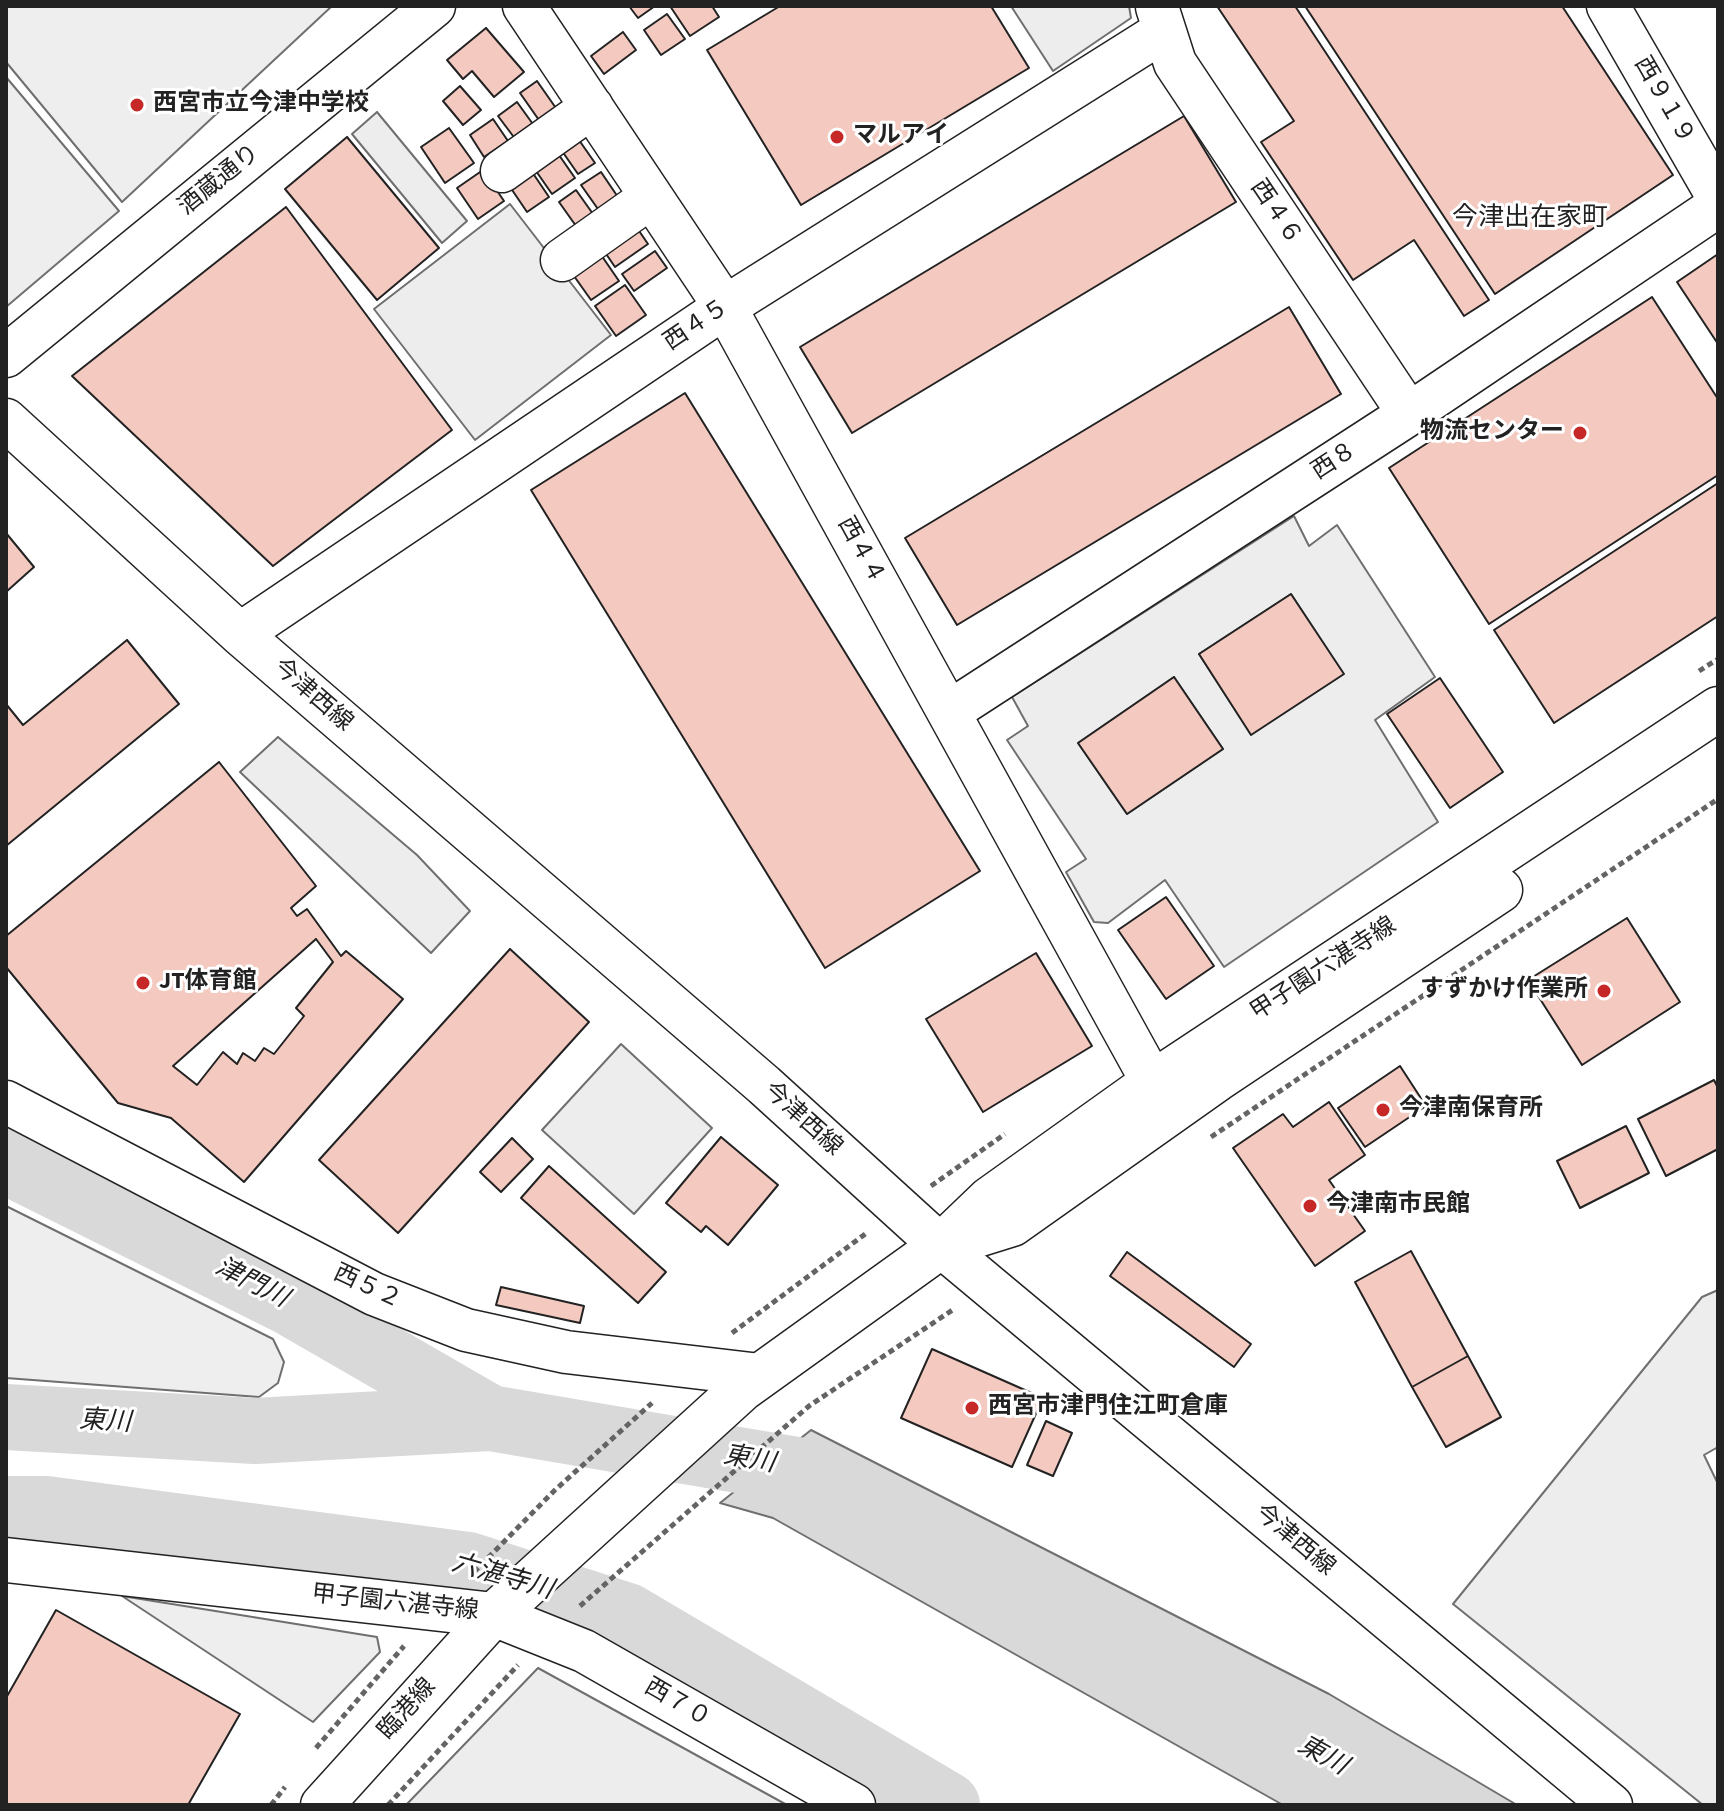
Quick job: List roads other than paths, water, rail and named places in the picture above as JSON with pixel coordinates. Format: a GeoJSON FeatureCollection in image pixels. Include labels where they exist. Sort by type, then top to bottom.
{"type":"FeatureCollection","features":[{"type":"Feature","properties":{"kind":"main road","name":"甲子園六湛寺線"},"geometry":{"type":"LineString","coordinates":[[1160,1098],[1718,709]]}},
{"type":"Feature","properties":{"kind":"main road","name":"甲子園六湛寺線"},"geometry":{"type":"LineString","coordinates":[[6,1560],[448,1598],[494,1615],[751,1382],[941,1246],[990,1199],[1160,1098],[1718,744]]}},
{"type":"Feature","properties":{"kind":"street","name":"酒蔵通り"},"geometry":{"type":"LineString","coordinates":[[6,356],[434,6]]}},
{"type":"Feature","properties":{"kind":"street","name":"西４４"},"geometry":{"type":"LineString","coordinates":[[524,6],[725,307],[1160,1098]]}},
{"type":"Feature","properties":{"kind":"street","name":"西９１９"},"geometry":{"type":"LineString","coordinates":[[1608,6],[1718,197]]}},
{"type":"Feature","properties":{"kind":"street","name":"西４５"},"geometry":{"type":"LineString","coordinates":[[240,634],[1160,19]]}},
{"type":"Feature","properties":{"kind":"street","name":"西４６"},"geometry":{"type":"LineString","coordinates":[[1160,19],[1175,63],[1409,414]]}},
{"type":"Feature","properties":{"kind":"street"},"geometry":{"type":"LineString","coordinates":[[502,171],[592,107]]}},
{"type":"Feature","properties":{"kind":"street"},"geometry":{"type":"LineString","coordinates":[[562,260],[651,197]]}},
{"type":"Feature","properties":{"kind":"street","name":"西８"},"geometry":{"type":"LineString","coordinates":[[949,712],[1409,414],[1718,206]]}},
{"type":"Feature","properties":{"kind":"street","name":"今津西線"},"geometry":{"type":"LineString","coordinates":[[6,420],[240,634],[764,1085],[941,1246],[1611,1805]]}},
{"type":"Feature","properties":{"kind":"street","name":"西５２"},"geometry":{"type":"LineString","coordinates":[[6,1102],[374,1294],[466,1330],[566,1352],[751,1382]]}},
{"type":"Feature","properties":{"kind":"street","name":"西７０"},"geometry":{"type":"LineString","coordinates":[[494,1615],[558,1626],[584,1651],[854,1805]]}},
{"type":"Feature","properties":{"kind":"street","name":"臨港線"},"geometry":{"type":"LineString","coordinates":[[305,1794],[494,1615]]}},
{"type":"Feature","properties":{"kind":"water"},"geometry":{"type":"Polygon","coordinates":[[[811,1430],[1329,1694],[1517,1805],[1283,1805],[773,1518],[720,1503],[811,1430]]]}},
{"type":"Feature","properties":{"kind":"waterway","name":"津門川"},"geometry":{"type":"LineString","coordinates":[[6,1161],[289,1302],[490,1418]]}},
{"type":"Feature","properties":{"kind":"waterway","name":"東川"},"geometry":{"type":"LineString","coordinates":[[6,1417],[255,1431],[490,1418],[809,1472],[851,1495]]}},
{"type":"Feature","properties":{"kind":"waterway","name":"六湛寺川"},"geometry":{"type":"LineString","coordinates":[[6,1509],[46,1509],[468,1565],[627,1616],[947,1805]]}},
{"type":"Feature","properties":{"kind":"place","name":"西宮市立今津中学校"},"geometry":{"type":"Point","coordinates":[137,105]}},
{"type":"Feature","properties":{"kind":"place","name":"マルアイ"},"geometry":{"type":"Point","coordinates":[837,137]}},
{"type":"Feature","properties":{"kind":"place","name":"物流センター"},"geometry":{"type":"Point","coordinates":[1580,433]}},
{"type":"Feature","properties":{"kind":"place","name":"JT体育館"},"geometry":{"type":"Point","coordinates":[143,983]}},
{"type":"Feature","properties":{"kind":"place","name":"すずかけ作業所"},"geometry":{"type":"Point","coordinates":[1604,991]}},
{"type":"Feature","properties":{"kind":"place","name":"今津南保育所"},"geometry":{"type":"Point","coordinates":[1383,1110]}},
{"type":"Feature","properties":{"kind":"place","name":"今津南市民館"},"geometry":{"type":"Point","coordinates":[1310,1206]}},
{"type":"Feature","properties":{"kind":"place","name":"西宮市津門住江町倉庫"},"geometry":{"type":"Point","coordinates":[972,1408]}},
{"type":"Feature","properties":{"kind":"district","name":"今津出在家町"},"geometry":{"type":"Point","coordinates":[1530,219]}}]}
